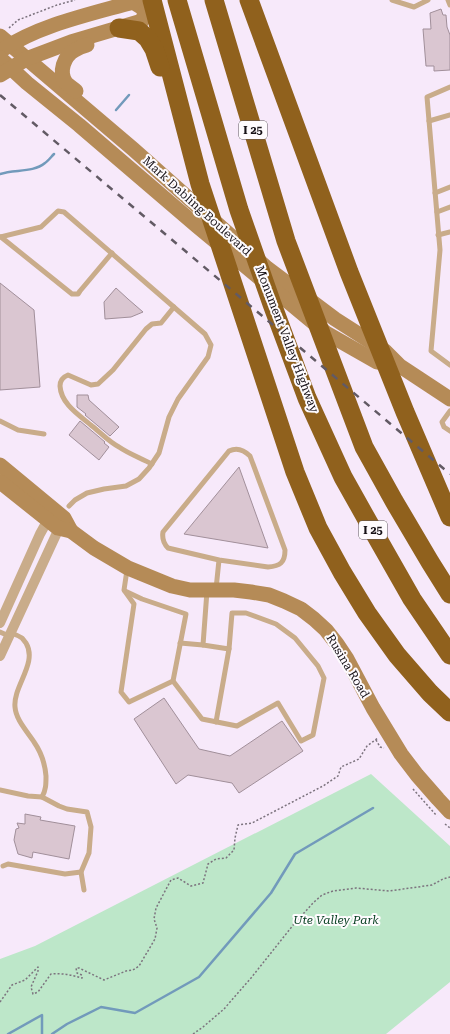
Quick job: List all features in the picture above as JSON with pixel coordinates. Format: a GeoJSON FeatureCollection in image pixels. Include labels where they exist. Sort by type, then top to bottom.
{"type":"FeatureCollection","features":[{"type":"Feature","properties":{"kind":"highway","name":"Monument Valley Highway"},"geometry":{"type":"LineString","coordinates":[[176,0],[239,210],[307,398],[343,477],[371,528],[412,599],[450,655]]}},
{"type":"Feature","properties":{"kind":"highway","name":"I 25"},"geometry":{"type":"LineString","coordinates":[[214,0],[286,241],[364,446],[394,501],[450,594]]}},
{"type":"Feature","properties":{"kind":"highway"},"geometry":{"type":"LineString","coordinates":[[249,0],[349,272],[405,412],[450,518]]}},
{"type":"Feature","properties":{"kind":"highway"},"geometry":{"type":"LineString","coordinates":[[151,6],[192,162]]}},
{"type":"Feature","properties":{"kind":"highway"},"geometry":{"type":"LineString","coordinates":[[119,28],[139,31],[154,49],[295,472],[318,528],[367,613],[397,655],[430,693],[450,712]]}},
{"type":"Feature","properties":{"kind":"street"},"geometry":{"type":"LineString","coordinates":[[4,41],[133,2],[151,6],[176,0]]}},
{"type":"Feature","properties":{"kind":"street"},"geometry":{"type":"LineString","coordinates":[[6,72],[26,59],[71,42],[142,21],[151,6]]}},
{"type":"Feature","properties":{"kind":"street"},"geometry":{"type":"LineString","coordinates":[[90,112],[87,100],[67,83],[62,71],[64,63],[70,54],[87,45],[95,35]]}},
{"type":"Feature","properties":{"kind":"street","name":"Mark Dabling Boulevard"},"geometry":{"type":"LineString","coordinates":[[4,41],[90,112],[267,268],[335,319],[385,351],[400,366],[450,399]]}},
{"type":"Feature","properties":{"kind":"street","name":"Mark Dabling Boulevard"},"geometry":{"type":"LineString","coordinates":[[0,58],[6,72],[197,226],[326,333],[378,362],[400,366]]}},
{"type":"Feature","properties":{"kind":"street"},"geometry":{"type":"LineString","coordinates":[[0,465],[61,519]]}},
{"type":"Feature","properties":{"kind":"street"},"geometry":{"type":"LineString","coordinates":[[0,482],[61,519]]}},
{"type":"Feature","properties":{"kind":"street"},"geometry":{"type":"LineString","coordinates":[[0,623],[40,534],[61,519]]}},
{"type":"Feature","properties":{"kind":"street"},"geometry":{"type":"LineString","coordinates":[[0,656],[7,634],[61,519]]}},
{"type":"Feature","properties":{"kind":"street","name":"Rusina Road"},"geometry":{"type":"LineString","coordinates":[[61,519],[94,548],[128,568],[172,586],[190,590],[251,592],[269,595],[300,609],[314,619],[326,630],[347,659],[373,708],[401,754],[421,780],[450,812]]}},
{"type":"Feature","properties":{"kind":"lane"},"geometry":{"type":"LineString","coordinates":[[392,0],[414,8],[425,1]]}},
{"type":"Feature","properties":{"kind":"lane"},"geometry":{"type":"LineString","coordinates":[[448,0],[450,5]]}},
{"type":"Feature","properties":{"kind":"lane"},"geometry":{"type":"LineString","coordinates":[[450,87],[427,97],[440,250],[431,351],[450,365]]}},
{"type":"Feature","properties":{"kind":"lane"},"geometry":{"type":"LineString","coordinates":[[429,121],[450,115]]}},
{"type":"Feature","properties":{"kind":"lane"},"geometry":{"type":"LineString","coordinates":[[435,193],[450,187]]}},
{"type":"Feature","properties":{"kind":"lane"},"geometry":{"type":"LineString","coordinates":[[437,212],[450,207]]}},
{"type":"Feature","properties":{"kind":"lane"},"geometry":{"type":"LineString","coordinates":[[0,237],[41,227],[58,210],[64,212],[205,334],[211,345],[208,358],[178,399],[169,417],[159,453],[149,468],[139,479],[126,486],[87,493],[75,500],[61,519]]}},
{"type":"Feature","properties":{"kind":"lane"},"geometry":{"type":"LineString","coordinates":[[438,235],[450,232]]}},
{"type":"Feature","properties":{"kind":"lane"},"geometry":{"type":"LineString","coordinates":[[0,237],[72,294],[78,294],[112,253]]}},
{"type":"Feature","properties":{"kind":"lane"},"geometry":{"type":"LineString","coordinates":[[152,464],[109,441],[73,410],[61,394],[60,382],[63,377],[68,375],[91,385],[98,384],[113,370],[146,330],[152,324],[161,323],[174,307]]}},
{"type":"Feature","properties":{"kind":"lane"},"geometry":{"type":"LineString","coordinates":[[450,412],[442,422],[444,427],[450,431]]}},
{"type":"Feature","properties":{"kind":"lane"},"geometry":{"type":"LineString","coordinates":[[0,421],[18,430],[44,434]]}},
{"type":"Feature","properties":{"kind":"lane"},"geometry":{"type":"LineString","coordinates":[[232,449],[238,449],[244,451],[250,456],[285,550],[285,556],[284,560],[275,566],[268,567],[219,560],[168,548],[165,544],[163,532],[229,451],[232,449]]}},
{"type":"Feature","properties":{"kind":"lane"},"geometry":{"type":"LineString","coordinates":[[203,645],[212,590],[219,560]]}},
{"type":"Feature","properties":{"kind":"lane"},"geometry":{"type":"LineString","coordinates":[[128,568],[124,590],[134,604],[120,692],[129,702],[173,681]]}},
{"type":"Feature","properties":{"kind":"lane"},"geometry":{"type":"LineString","coordinates":[[124,590],[142,599],[186,614],[173,681],[202,719],[216,722],[237,726],[278,703],[301,741],[313,735],[324,678],[318,666],[295,638],[276,624],[246,613],[232,613],[229,649],[216,722]]}},
{"type":"Feature","properties":{"kind":"lane"},"geometry":{"type":"LineString","coordinates":[[7,634],[23,638],[28,646],[30,657],[19,685],[15,700],[15,708],[20,722],[35,742],[45,764],[46,790],[42,797]]}},
{"type":"Feature","properties":{"kind":"lane"},"geometry":{"type":"LineString","coordinates":[[180,643],[229,649]]}},
{"type":"Feature","properties":{"kind":"lane"},"geometry":{"type":"LineString","coordinates":[[0,790],[28,796],[42,797],[67,809],[87,812],[91,827],[89,853],[81,872],[84,890]]}},
{"type":"Feature","properties":{"kind":"lane"},"geometry":{"type":"LineString","coordinates":[[3,866],[8,864],[66,874],[81,872]]}},
{"type":"Feature","properties":{"kind":"path"},"geometry":{"type":"LineString","coordinates":[[4,41],[18,20],[57,5],[75,0]]}},
{"type":"Feature","properties":{"kind":"path"},"geometry":{"type":"LineString","coordinates":[[0,1002],[12,985],[25,980],[38,967],[38,971],[31,987],[33,994],[38,992],[51,974],[71,975],[82,978],[82,976],[77,973],[76,968],[104,980],[126,971],[133,970],[139,966],[155,939],[157,928],[154,919],[156,908],[171,880],[178,878],[191,886],[203,883],[208,864],[216,859],[226,858],[234,850],[238,825],[252,823],[323,786],[338,776],[341,767],[359,759],[367,746],[377,739],[380,747],[386,748]]}},
{"type":"Feature","properties":{"kind":"path"},"geometry":{"type":"LineString","coordinates":[[193,1034],[224,1009],[312,903],[322,895],[333,891],[356,888],[389,891],[432,884],[450,876]]}},
{"type":"Feature","properties":{"kind":"green space","name":"Ute Valley Park"},"geometry":{"type":"Polygon","coordinates":[[[371,774],[450,846],[450,982],[386,1034],[0,1034],[0,959],[35,946],[371,774]]]}},
{"type":"Feature","properties":{"kind":"building"},"geometry":{"type":"Polygon","coordinates":[[[441,9],[443,15],[446,15],[447,27],[450,35],[450,70],[434,71],[434,66],[426,66],[423,29],[431,29],[430,13],[441,9]]]}},
{"type":"Feature","properties":{"kind":"building"},"geometry":{"type":"Polygon","coordinates":[[[0,283],[34,310],[40,387],[0,390],[0,283]]]}},
{"type":"Feature","properties":{"kind":"building"},"geometry":{"type":"Polygon","coordinates":[[[116,288],[143,312],[131,317],[105,319],[104,302],[116,288]]]}},
{"type":"Feature","properties":{"kind":"building"},"geometry":{"type":"Polygon","coordinates":[[[77,395],[88,395],[89,400],[119,427],[110,436],[77,407],[77,395]]]}},
{"type":"Feature","properties":{"kind":"building"},"geometry":{"type":"Polygon","coordinates":[[[80,421],[109,447],[99,460],[69,435],[80,421]]]}},
{"type":"Feature","properties":{"kind":"building"},"geometry":{"type":"Polygon","coordinates":[[[239,467],[268,548],[184,534],[239,467]]]}},
{"type":"Feature","properties":{"kind":"building"},"geometry":{"type":"Polygon","coordinates":[[[164,698],[199,749],[230,756],[282,721],[303,751],[239,793],[232,783],[188,775],[176,784],[134,719],[164,698]]]}},
{"type":"Feature","properties":{"kind":"building"},"geometry":{"type":"Polygon","coordinates":[[[25,814],[41,817],[40,820],[75,826],[69,859],[33,852],[32,858],[18,854],[14,840],[16,829],[19,828],[17,823],[25,824],[25,814]]]}},
{"type":"Feature","properties":{"kind":"waterway"},"geometry":{"type":"LineString","coordinates":[[116,110],[129,95]]}},
{"type":"Feature","properties":{"kind":"waterway"},"geometry":{"type":"LineString","coordinates":[[0,174],[35,168],[45,163],[54,154]]}},
{"type":"Feature","properties":{"kind":"waterway"},"geometry":{"type":"LineString","coordinates":[[52,1034],[67,1024],[101,1007],[135,1013],[199,977],[271,893],[295,854],[373,808]]}},
{"type":"Feature","properties":{"kind":"waterway"},"geometry":{"type":"LineString","coordinates":[[8,1034],[42,1015],[42,1034]]}},
{"type":"Feature","properties":{"kind":"railway"},"geometry":{"type":"LineString","coordinates":[[0,95],[450,474]]}}]}
